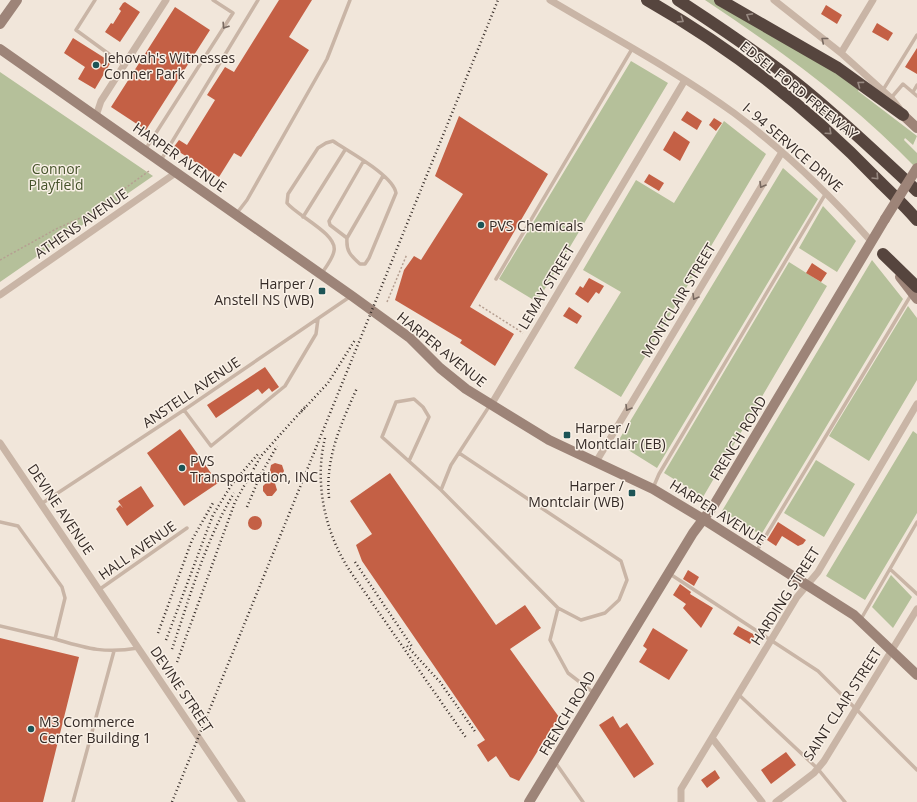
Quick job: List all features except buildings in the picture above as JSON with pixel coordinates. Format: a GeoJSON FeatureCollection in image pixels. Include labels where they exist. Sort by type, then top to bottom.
{"type":"FeatureCollection","features":[{"type":"Feature","properties":{"kind":"highway","name":"EDSEL FORD FREEWAY"},"geometry":{"type":"LineString","coordinates":[[647,0],[719,46],[787,96],[848,149],[917,220]]}},
{"type":"Feature","properties":{"kind":"highway","name":"EDSEL FORD FREEWAY"},"geometry":{"type":"LineString","coordinates":[[678,0],[744,44],[795,82],[829,110],[917,191]]}},
{"type":"Feature","properties":{"kind":"highway"},"geometry":{"type":"LineString","coordinates":[[720,0],[838,68],[903,115]]}},
{"type":"Feature","properties":{"kind":"highway"},"geometry":{"type":"LineString","coordinates":[[883,254],[915,293]]}},
{"type":"Feature","properties":{"kind":"main road"},"geometry":{"type":"LineString","coordinates":[[0,24],[17,0]]}},
{"type":"Feature","properties":{"kind":"main road","name":"HARPER AVENUE"},"geometry":{"type":"LineString","coordinates":[[0,49],[177,172],[410,338],[454,380],[491,405],[549,440],[653,489],[704,519],[860,620],[917,675]]}},
{"type":"Feature","properties":{"kind":"main road"},"geometry":{"type":"LineString","coordinates":[[903,115],[917,128]]}},
{"type":"Feature","properties":{"kind":"main road","name":"FRENCH ROAD"},"geometry":{"type":"LineString","coordinates":[[529,802],[668,573],[693,533],[714,505],[871,241],[917,168]]}},
{"type":"Feature","properties":{"kind":"main road","name":"I- 94 SERVICE DRIVE"},"geometry":{"type":"LineString","coordinates":[[871,241],[883,254]]}},
{"type":"Feature","properties":{"kind":"street"},"geometry":{"type":"LineString","coordinates":[[96,116],[101,101],[166,0]]}},
{"type":"Feature","properties":{"kind":"street","name":"I- 94 SERVICE DRIVE"},"geometry":{"type":"LineString","coordinates":[[550,0],[684,80],[734,114],[782,152],[826,192],[871,241]]}},
{"type":"Feature","properties":{"kind":"street"},"geometry":{"type":"LineString","coordinates":[[774,0],[841,54],[891,98],[903,115]]}},
{"type":"Feature","properties":{"kind":"street"},"geometry":{"type":"LineString","coordinates":[[841,54],[873,0]]}},
{"type":"Feature","properties":{"kind":"street","name":"LEMAY STREET"},"geometry":{"type":"LineString","coordinates":[[491,405],[684,80]]}},
{"type":"Feature","properties":{"kind":"street","name":"MONTCLAIR STREET"},"geometry":{"type":"LineString","coordinates":[[596,462],[782,152]]}},
{"type":"Feature","properties":{"kind":"street","name":"ATHENS AVENUE"},"geometry":{"type":"LineString","coordinates":[[0,295],[177,172]]}},
{"type":"Feature","properties":{"kind":"street","name":"HARDING STREET"},"geometry":{"type":"LineString","coordinates":[[681,802],[681,789],[797,596],[818,572],[917,404]]}},
{"type":"Feature","properties":{"kind":"street","name":"DEVINE AVENUE"},"geometry":{"type":"LineString","coordinates":[[0,443],[100,589]]}},
{"type":"Feature","properties":{"kind":"street","name":"DEVINE STREET"},"geometry":{"type":"LineString","coordinates":[[100,589],[242,802]]}},
{"type":"Feature","properties":{"kind":"street","name":"SAINT CLAIR STREET"},"geometry":{"type":"LineString","coordinates":[[776,802],[818,769],[917,609]]}},
{"type":"Feature","properties":{"kind":"street"},"geometry":{"type":"LineString","coordinates":[[712,738],[762,802]]}},
{"type":"Feature","properties":{"kind":"lane"},"geometry":{"type":"LineString","coordinates":[[95,0],[76,30],[124,65]]}},
{"type":"Feature","properties":{"kind":"lane"},"geometry":{"type":"LineString","coordinates":[[145,150],[233,13],[213,0]]}},
{"type":"Feature","properties":{"kind":"lane"},"geometry":{"type":"LineString","coordinates":[[160,161],[258,0]]}},
{"type":"Feature","properties":{"kind":"lane"},"geometry":{"type":"LineString","coordinates":[[236,214],[247,200],[327,59],[350,0]]}},
{"type":"Feature","properties":{"kind":"lane"},"geometry":{"type":"LineString","coordinates":[[883,91],[917,35]]}},
{"type":"Feature","properties":{"kind":"lane"},"geometry":{"type":"LineString","coordinates":[[496,279],[628,47]]}},
{"type":"Feature","properties":{"kind":"lane"},"geometry":{"type":"LineString","coordinates":[[891,98],[903,84],[917,96]]}},
{"type":"Feature","properties":{"kind":"lane"},"geometry":{"type":"LineString","coordinates":[[913,92],[917,85]]}},
{"type":"Feature","properties":{"kind":"lane"},"geometry":{"type":"LineString","coordinates":[[321,274],[335,251],[334,245],[319,227],[292,210],[287,203],[288,194],[318,148],[333,141],[383,176],[394,187],[396,193],[369,258],[365,264],[360,264],[350,255],[347,247],[347,238],[383,176]]}},
{"type":"Feature","properties":{"kind":"lane"},"geometry":{"type":"LineString","coordinates":[[303,217],[345,150]]}},
{"type":"Feature","properties":{"kind":"lane"},"geometry":{"type":"LineString","coordinates":[[347,238],[330,225],[329,221],[363,162]]}},
{"type":"Feature","properties":{"kind":"lane"},"geometry":{"type":"LineString","coordinates":[[653,489],[659,474],[826,192]]}},
{"type":"Feature","properties":{"kind":"lane"},"geometry":{"type":"LineString","coordinates":[[756,553],[915,293]]}},
{"type":"Feature","properties":{"kind":"lane","name":"ANSTELL AVENUE"},"geometry":{"type":"LineString","coordinates":[[41,504],[184,410],[352,296]]}},
{"type":"Feature","properties":{"kind":"lane"},"geometry":{"type":"LineString","coordinates":[[184,410],[211,446],[285,386],[316,334],[318,319]]}},
{"type":"Feature","properties":{"kind":"lane"},"geometry":{"type":"LineString","coordinates":[[409,461],[429,418],[423,407],[414,399],[396,402],[382,437],[441,490],[558,608],[581,620],[605,613],[619,600],[627,580],[621,561],[459,453]]}},
{"type":"Feature","properties":{"kind":"lane"},"geometry":{"type":"LineString","coordinates":[[441,490],[451,465],[491,405]]}},
{"type":"Feature","properties":{"kind":"lane"},"geometry":{"type":"LineString","coordinates":[[0,522],[18,526],[62,588],[65,598],[55,639]]}},
{"type":"Feature","properties":{"kind":"lane"},"geometry":{"type":"LineString","coordinates":[[860,620],[917,522]]}},
{"type":"Feature","properties":{"kind":"lane","name":"HALL AVENUE"},"geometry":{"type":"LineString","coordinates":[[100,589],[187,528]]}},
{"type":"Feature","properties":{"kind":"lane"},"geometry":{"type":"LineString","coordinates":[[890,569],[917,594]]}},
{"type":"Feature","properties":{"kind":"lane"},"geometry":{"type":"LineString","coordinates":[[668,573],[818,671],[917,770]]}},
{"type":"Feature","properties":{"kind":"lane"},"geometry":{"type":"LineString","coordinates":[[558,608],[550,640],[568,673],[595,694]]}},
{"type":"Feature","properties":{"kind":"lane"},"geometry":{"type":"LineString","coordinates":[[0,626],[97,651],[114,651],[138,648]]}},
{"type":"Feature","properties":{"kind":"lane"},"geometry":{"type":"LineString","coordinates":[[73,802],[114,651]]}},
{"type":"Feature","properties":{"kind":"lane"},"geometry":{"type":"LineString","coordinates":[[738,694],[818,769],[845,802]]}},
{"type":"Feature","properties":{"kind":"lane"},"geometry":{"type":"LineString","coordinates":[[554,760],[583,802]]}},
{"type":"Feature","properties":{"kind":"path"},"geometry":{"type":"LineString","coordinates":[[0,260],[56,229],[89,214],[149,172]]}},
{"type":"Feature","properties":{"kind":"path"},"geometry":{"type":"LineString","coordinates":[[387,302],[407,254]]}},
{"type":"Feature","properties":{"kind":"path"},"geometry":{"type":"LineString","coordinates":[[478,305],[523,333]]}},
{"type":"Feature","properties":{"kind":"green space"},"geometry":{"type":"Polygon","coordinates":[[[705,0],[719,0],[783,37],[859,89],[858,91],[917,136],[913,145],[905,138],[904,140],[917,153],[917,169],[868,122],[816,78],[705,0]]]}},
{"type":"Feature","properties":{"kind":"green space"},"geometry":{"type":"Polygon","coordinates":[[[631,61],[668,83],[537,302],[499,279],[631,61]]]}},
{"type":"Feature","properties":{"kind":"green space","name":"Connor Playfield"},"geometry":{"type":"Polygon","coordinates":[[[0,72],[153,176],[0,282],[0,72]]]}},
{"type":"Feature","properties":{"kind":"green space"},"geometry":{"type":"Polygon","coordinates":[[[724,121],[766,154],[621,397],[574,368],[621,292],[583,270],[636,180],[674,203],[724,121]]]}},
{"type":"Feature","properties":{"kind":"green space"},"geometry":{"type":"Polygon","coordinates":[[[783,168],[818,199],[657,468],[617,443],[783,168]]]}},
{"type":"Feature","properties":{"kind":"green space"},"geometry":{"type":"Polygon","coordinates":[[[823,206],[856,241],[837,272],[799,248],[823,206]]]}},
{"type":"Feature","properties":{"kind":"green space"},"geometry":{"type":"Polygon","coordinates":[[[872,260],[903,299],[761,535],[722,511],[872,260]]]}},
{"type":"Feature","properties":{"kind":"green space"},"geometry":{"type":"Polygon","coordinates":[[[789,262],[827,286],[703,497],[664,473],[789,262]]]}},
{"type":"Feature","properties":{"kind":"green space"},"geometry":{"type":"Polygon","coordinates":[[[908,306],[917,318],[917,380],[869,461],[829,436],[908,306]]]}},
{"type":"Feature","properties":{"kind":"green space"},"geometry":{"type":"Polygon","coordinates":[[[913,431],[917,434],[917,513],[865,600],[826,576],[913,431]]]}},
{"type":"Feature","properties":{"kind":"green space"},"geometry":{"type":"Polygon","coordinates":[[[816,460],[855,484],[824,537],[784,513],[816,460]]]}},
{"type":"Feature","properties":{"kind":"green space"},"geometry":{"type":"Polygon","coordinates":[[[891,575],[912,597],[893,628],[872,607],[891,575]]]}},
{"type":"Feature","properties":{"kind":"railway"},"geometry":{"type":"LineString","coordinates":[[172,802],[498,0]]}},
{"type":"Feature","properties":{"kind":"railway"},"geometry":{"type":"LineString","coordinates":[[301,412],[328,383],[355,340]]}},
{"type":"Feature","properties":{"kind":"railway"},"geometry":{"type":"LineString","coordinates":[[329,498],[328,483],[332,455],[340,428],[357,388]]}},
{"type":"Feature","properties":{"kind":"railway"},"geometry":{"type":"LineString","coordinates":[[177,662],[235,502],[261,456],[305,407]]}},
{"type":"Feature","properties":{"kind":"railway"},"geometry":{"type":"LineString","coordinates":[[325,438],[322,455],[321,490],[328,524],[341,556],[467,739]]}},
{"type":"Feature","properties":{"kind":"railway"},"geometry":{"type":"LineString","coordinates":[[247,507],[260,476],[277,446]]}},
{"type":"Feature","properties":{"kind":"railway"},"geometry":{"type":"LineString","coordinates":[[166,640],[213,515],[232,484],[258,454]]}},
{"type":"Feature","properties":{"kind":"railway"},"geometry":{"type":"LineString","coordinates":[[172,649],[206,550],[234,493]]}},
{"type":"Feature","properties":{"kind":"railway"},"geometry":{"type":"LineString","coordinates":[[158,633],[192,540],[213,503]]}},
{"type":"Feature","properties":{"kind":"railway"},"geometry":{"type":"LineString","coordinates":[[355,562],[413,648]]}},
{"type":"Feature","properties":{"kind":"railway"},"geometry":{"type":"LineString","coordinates":[[407,646],[440,682],[476,733]]}},
{"type":"Feature","properties":{"kind":"place","name":"Jehovah's Witnesses Conner Park"},"geometry":{"type":"Point","coordinates":[96,65]}},
{"type":"Feature","properties":{"kind":"place","name":"PVS Chemicals"},"geometry":{"type":"Point","coordinates":[481,225]}},
{"type":"Feature","properties":{"kind":"place","name":"Harper / Anstell NS (WB)"},"geometry":{"type":"Point","coordinates":[322,291]}},
{"type":"Feature","properties":{"kind":"place","name":"Harper / Montclair (EB)"},"geometry":{"type":"Point","coordinates":[567,435]}},
{"type":"Feature","properties":{"kind":"place","name":"PVS Transportation, INC"},"geometry":{"type":"Point","coordinates":[182,468]}},
{"type":"Feature","properties":{"kind":"place","name":"Harper / Montclair (WB)"},"geometry":{"type":"Point","coordinates":[632,493]}},
{"type":"Feature","properties":{"kind":"place","name":"M3 Commerce Center Building 1"},"geometry":{"type":"Point","coordinates":[31,729]}}]}
